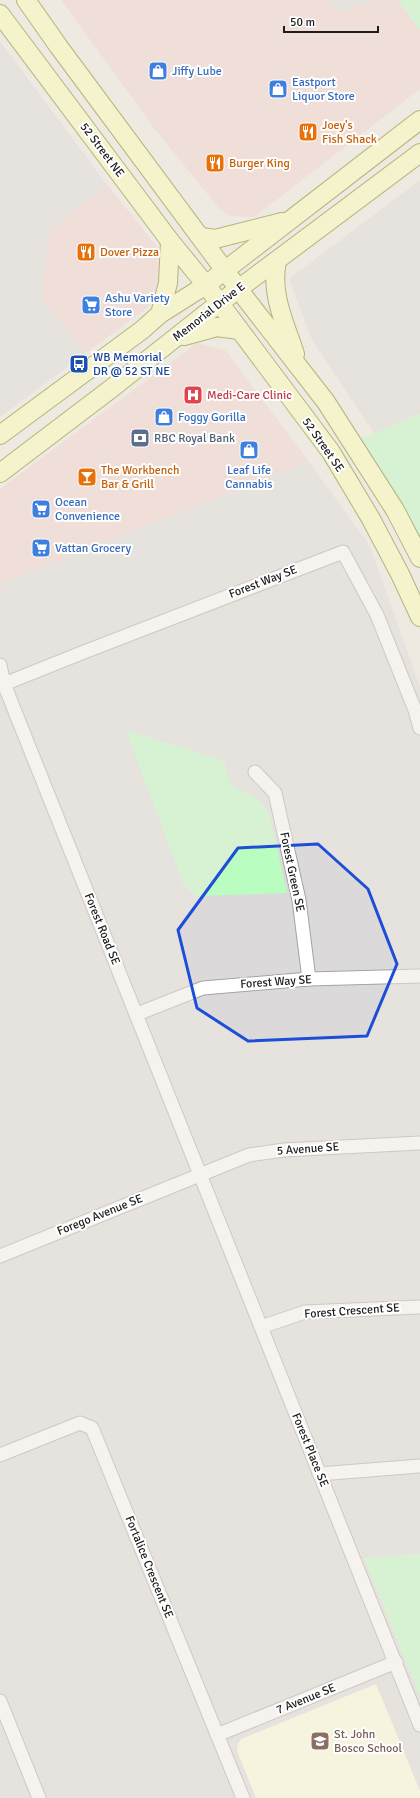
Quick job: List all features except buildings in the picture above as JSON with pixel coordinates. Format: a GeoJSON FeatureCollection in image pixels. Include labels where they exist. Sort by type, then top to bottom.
{"type":"FeatureCollection","features":[{"type":"Feature","properties":{"kind":"main road"},"geometry":{"type":"LineString","coordinates":[[26,0],[59,47],[225,270]]}},
{"type":"Feature","properties":{"kind":"main road","name":"52 Street NE"},"geometry":{"type":"LineString","coordinates":[[0,14],[170,242],[206,285]]}},
{"type":"Feature","properties":{"kind":"main road","name":"Memorial Drive E"},"geometry":{"type":"LineString","coordinates":[[0,435],[142,330],[160,314],[206,285],[420,120]]}},
{"type":"Feature","properties":{"kind":"main road","name":"Memorial Drive E"},"geometry":{"type":"LineString","coordinates":[[0,473],[238,288],[420,153]]}},
{"type":"Feature","properties":{"kind":"main road"},"geometry":{"type":"LineString","coordinates":[[201,237],[215,239],[289,221]]}},
{"type":"Feature","properties":{"kind":"main road"},"geometry":{"type":"LineString","coordinates":[[160,314],[168,284],[170,242]]}},
{"type":"Feature","properties":{"kind":"main road"},"geometry":{"type":"LineString","coordinates":[[277,260],[274,284],[276,295],[298,364]]}},
{"type":"Feature","properties":{"kind":"main road","name":"52 Street SE"},"geometry":{"type":"LineString","coordinates":[[225,270],[298,364],[353,442],[395,510],[420,558]]}},
{"type":"Feature","properties":{"kind":"main road","name":"52 Street SE"},"geometry":{"type":"LineString","coordinates":[[206,285],[331,452],[371,519],[400,574],[420,617]]}},
{"type":"Feature","properties":{"kind":"main road"},"geometry":{"type":"LineString","coordinates":[[174,339],[210,327],[239,330]]}},
{"type":"Feature","properties":{"kind":"street","name":"Forest Way SE"},"geometry":{"type":"LineString","coordinates":[[2,682],[343,552],[377,615],[415,710],[420,728]]}},
{"type":"Feature","properties":{"kind":"street","name":"Forest Road SE"},"geometry":{"type":"LineString","coordinates":[[0,665],[2,682],[137,1014],[200,1174]]}},
{"type":"Feature","properties":{"kind":"street","name":"Forest Green SE"},"geometry":{"type":"LineString","coordinates":[[256,772],[275,793],[299,900],[309,979]]}},
{"type":"Feature","properties":{"kind":"street","name":"Forest Way SE"},"geometry":{"type":"LineString","coordinates":[[137,1014],[203,988],[309,979],[420,976]]}},
{"type":"Feature","properties":{"kind":"street","name":"5 Avenue SE"},"geometry":{"type":"LineString","coordinates":[[200,1174],[249,1155],[277,1151],[420,1143]]}},
{"type":"Feature","properties":{"kind":"street","name":"Forego Avenue SE"},"geometry":{"type":"LineString","coordinates":[[0,1256],[200,1174]]}},
{"type":"Feature","properties":{"kind":"street","name":"Forest Place SE"},"geometry":{"type":"LineString","coordinates":[[200,1174],[420,1725]]}},
{"type":"Feature","properties":{"kind":"street","name":"Forest Crescent SE"},"geometry":{"type":"LineString","coordinates":[[261,1327],[305,1312],[420,1306]]}},
{"type":"Feature","properties":{"kind":"street","name":"Fortalice Crescent SE"},"geometry":{"type":"LineString","coordinates":[[0,1454],[80,1423],[92,1428],[243,1798]]}},
{"type":"Feature","properties":{"kind":"street"},"geometry":{"type":"LineString","coordinates":[[319,1474],[420,1466]]}},
{"type":"Feature","properties":{"kind":"street","name":"7 Avenue SE"},"geometry":{"type":"LineString","coordinates":[[217,1735],[396,1662]]}},
{"type":"Feature","properties":{"kind":"street"},"geometry":{"type":"LineString","coordinates":[[0,1701],[39,1798]]}},
{"type":"Feature","properties":{"kind":"highlighted area"},"geometry":{"type":"Polygon","coordinates":[[[318,844],[368,889],[397,964],[367,1036],[248,1041],[197,1008],[178,930],[238,848],[318,844]]]}},
{"type":"Feature","properties":{"kind":"shaded area"},"geometry":{"type":"Polygon","coordinates":[[[61,0],[328,0],[338,12],[380,0],[398,0],[420,30],[420,89],[254,217],[229,216],[218,207],[154,128],[61,0]]]}},
{"type":"Feature","properties":{"kind":"shaded area"},"geometry":{"type":"Polygon","coordinates":[[[328,0],[380,0],[337,12],[328,0]]]}},
{"type":"Feature","properties":{"kind":"shaded area"},"geometry":{"type":"Polygon","coordinates":[[[0,41],[108,186],[50,229],[41,296],[85,354],[0,417],[0,41]]]}},
{"type":"Feature","properties":{"kind":"shaded area"},"geometry":{"type":"Polygon","coordinates":[[[420,180],[420,414],[374,433],[312,340],[289,279],[420,180]]]}},
{"type":"Feature","properties":{"kind":"shaded area"},"geometry":{"type":"Polygon","coordinates":[[[108,186],[158,248],[161,256],[161,282],[155,298],[148,307],[85,354],[41,296],[50,229],[108,186]]]}},
{"type":"Feature","properties":{"kind":"shaded area"},"geometry":{"type":"Polygon","coordinates":[[[197,343],[225,350],[309,462],[0,583],[0,489],[197,343]]]}},
{"type":"Feature","properties":{"kind":"shaded area"},"geometry":{"type":"Polygon","coordinates":[[[309,462],[370,546],[420,687],[420,1554],[364,1558],[420,1696],[420,1798],[0,1798],[0,583],[309,462]]]}},
{"type":"Feature","properties":{"kind":"shaded area","name":"St. John Bosco School"},"geometry":{"type":"Polygon","coordinates":[[[376,1684],[420,1791],[420,1798],[256,1798],[237,1751],[238,1744],[241,1739],[376,1684]]]}},
{"type":"Feature","properties":{"kind":"green space"},"geometry":{"type":"Polygon","coordinates":[[[398,0],[420,0],[420,30],[398,0]]]}},
{"type":"Feature","properties":{"kind":"green space"},"geometry":{"type":"Polygon","coordinates":[[[420,414],[420,540],[404,509],[362,438],[420,414]]]}},
{"type":"Feature","properties":{"kind":"green space"},"geometry":{"type":"Polygon","coordinates":[[[126,730],[225,761],[230,781],[235,787],[254,796],[260,801],[268,812],[287,893],[196,896],[183,884],[126,730]]]}},
{"type":"Feature","properties":{"kind":"green space"},"geometry":{"type":"Polygon","coordinates":[[[420,1554],[420,1696],[364,1558],[420,1554]]]}},
{"type":"Feature","properties":{"kind":"place","name":"Jiffy Lube"},"geometry":{"type":"Point","coordinates":[158,71]}},
{"type":"Feature","properties":{"kind":"place","name":"Eastport Liquor Store"},"geometry":{"type":"Point","coordinates":[278,89]}},
{"type":"Feature","properties":{"kind":"place","name":"Joey's Fish Shack"},"geometry":{"type":"Point","coordinates":[308,132]}},
{"type":"Feature","properties":{"kind":"place","name":"Burger King"},"geometry":{"type":"Point","coordinates":[215,163]}},
{"type":"Feature","properties":{"kind":"place","name":"Dover Pizza"},"geometry":{"type":"Point","coordinates":[86,252]}},
{"type":"Feature","properties":{"kind":"place","name":"Ashu Variety Store"},"geometry":{"type":"Point","coordinates":[91,305]}},
{"type":"Feature","properties":{"kind":"place","name":"WB Memorial DR @ 52 ST NE"},"geometry":{"type":"Point","coordinates":[79,364]}},
{"type":"Feature","properties":{"kind":"place","name":"Medi-Care Clinic"},"geometry":{"type":"Point","coordinates":[193,395]}},
{"type":"Feature","properties":{"kind":"place","name":"Foggy Gorilla"},"geometry":{"type":"Point","coordinates":[164,417]}},
{"type":"Feature","properties":{"kind":"place","name":"RBC Royal Bank"},"geometry":{"type":"Point","coordinates":[140,438]}},
{"type":"Feature","properties":{"kind":"place","name":"Leaf Life Cannabis"},"geometry":{"type":"Point","coordinates":[249,450]}},
{"type":"Feature","properties":{"kind":"place","name":"The Workbench Bar & Grill"},"geometry":{"type":"Point","coordinates":[87,477]}},
{"type":"Feature","properties":{"kind":"place","name":"Ocean Convenience"},"geometry":{"type":"Point","coordinates":[41,509]}},
{"type":"Feature","properties":{"kind":"place","name":"Vattan Grocery"},"geometry":{"type":"Point","coordinates":[41,548]}},
{"type":"Feature","properties":{"kind":"place","name":"St. John Bosco School"},"geometry":{"type":"Point","coordinates":[320,1741]}}]}
